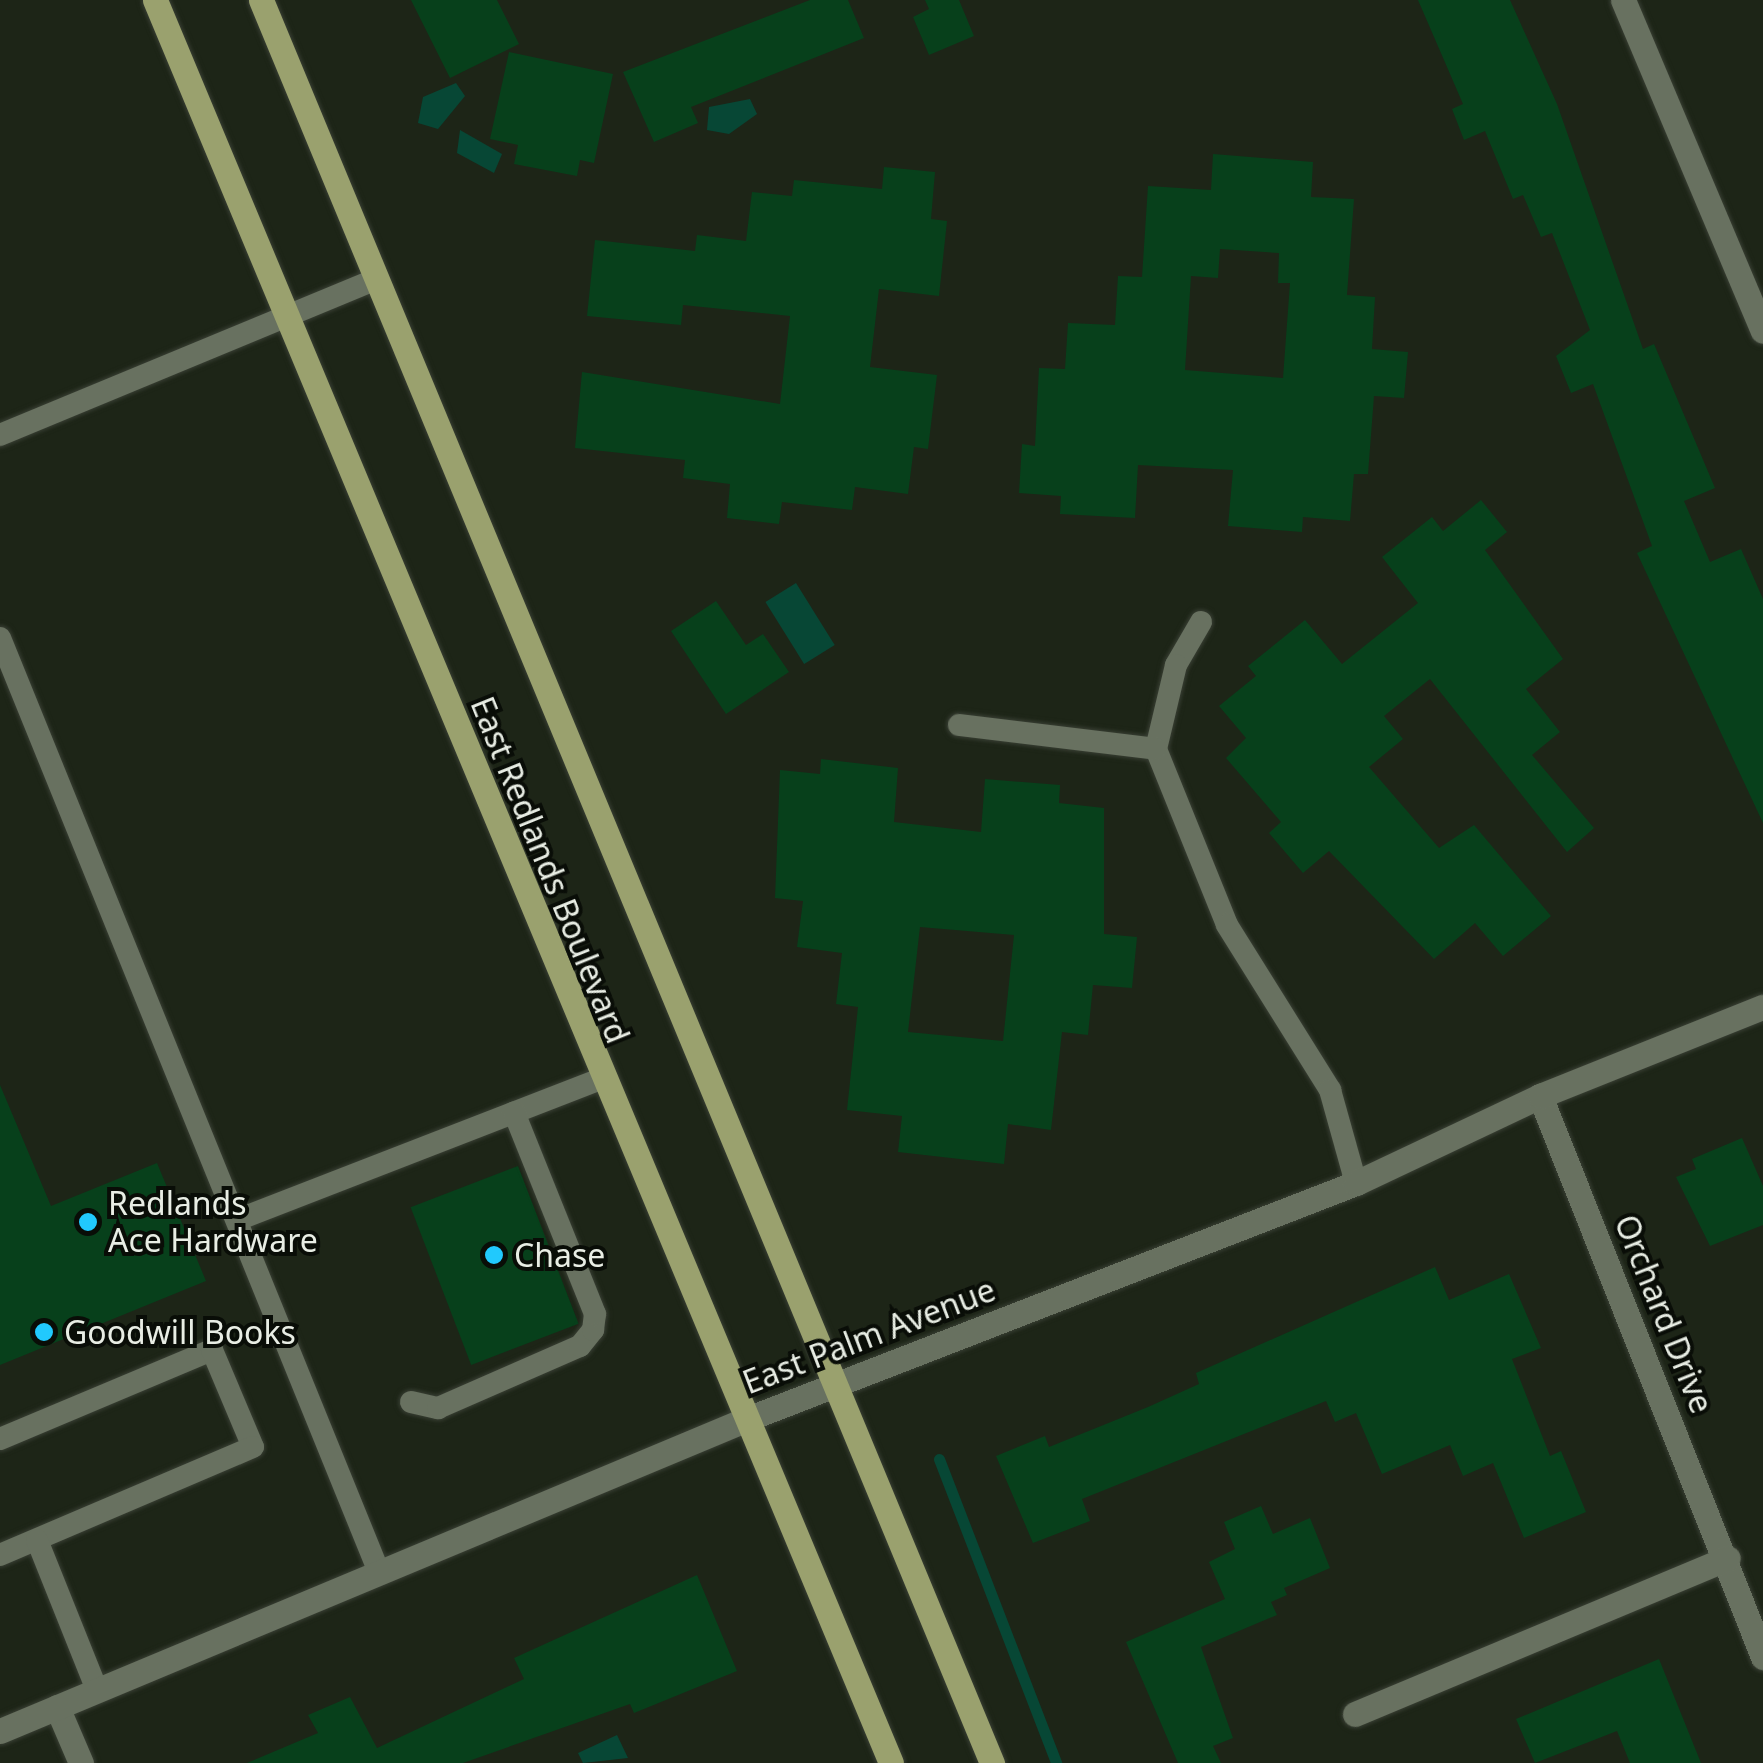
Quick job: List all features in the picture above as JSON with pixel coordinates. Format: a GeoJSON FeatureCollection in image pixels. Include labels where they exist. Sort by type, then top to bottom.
{"type":"FeatureCollection","features":[{"type":"Feature","properties":{"kind":"main road","name":"East Redlands Boulevard"},"geometry":{"type":"LineString","coordinates":[[155,0],[742,1421],[891,1763]]}},
{"type":"Feature","properties":{"kind":"main road","name":"East Redlands Boulevard"},"geometry":{"type":"LineString","coordinates":[[261,0],[992,1763]]}},
{"type":"Feature","properties":{"kind":"street"},"geometry":{"type":"LineString","coordinates":[[1623,0],[1763,330]]}},
{"type":"Feature","properties":{"kind":"street","name":"East Palm Avenue"},"geometry":{"type":"LineString","coordinates":[[0,1731],[742,1421],[1356,1183],[1540,1096],[1763,1007]]}},
{"type":"Feature","properties":{"kind":"street","name":"Orchard Drive"},"geometry":{"type":"LineString","coordinates":[[1540,1096],[1728,1558],[1763,1657]]}},
{"type":"Feature","properties":{"kind":"street"},"geometry":{"type":"LineString","coordinates":[[1355,1714],[1728,1558]]}},
{"type":"Feature","properties":{"kind":"street"},"geometry":{"type":"LineString","coordinates":[[57,1707],[81,1763]]}},
{"type":"Feature","properties":{"kind":"lane"},"geometry":{"type":"LineString","coordinates":[[0,435],[376,279]]}},
{"type":"Feature","properties":{"kind":"lane"},"geometry":{"type":"LineString","coordinates":[[1201,622],[1176,665],[1156,749],[1227,925],[1330,1090],[1356,1183]]}},
{"type":"Feature","properties":{"kind":"lane"},"geometry":{"type":"LineString","coordinates":[[0,638],[378,1570]]}},
{"type":"Feature","properties":{"kind":"lane"},"geometry":{"type":"LineString","coordinates":[[959,725],[1156,749]]}},
{"type":"Feature","properties":{"kind":"lane"},"geometry":{"type":"LineString","coordinates":[[238,1220],[601,1079]]}},
{"type":"Feature","properties":{"kind":"lane"},"geometry":{"type":"LineString","coordinates":[[411,1402],[438,1408],[580,1346],[593,1330],[595,1314],[514,1113]]}},
{"type":"Feature","properties":{"kind":"lane"},"geometry":{"type":"LineString","coordinates":[[0,1439],[212,1350],[253,1447],[0,1555]]}},
{"type":"Feature","properties":{"kind":"lane"},"geometry":{"type":"LineString","coordinates":[[36,1540],[97,1690]]}},
{"type":"Feature","properties":{"kind":"shaded area"},"geometry":{"type":"Polygon","coordinates":[[[456,83],[465,96],[438,129],[418,123],[423,97],[456,83]]]}},
{"type":"Feature","properties":{"kind":"shaded area"},"geometry":{"type":"Polygon","coordinates":[[[750,99],[757,114],[729,134],[707,130],[709,107],[750,99]]]}},
{"type":"Feature","properties":{"kind":"shaded area"},"geometry":{"type":"Polygon","coordinates":[[[460,130],[502,154],[494,173],[457,153],[460,130]]]}},
{"type":"Feature","properties":{"kind":"shaded area"},"geometry":{"type":"Polygon","coordinates":[[[796,583],[835,645],[804,664],[765,602],[796,583]]]}},
{"type":"Feature","properties":{"kind":"shaded area"},"geometry":{"type":"Polygon","coordinates":[[[617,1735],[628,1758],[583,1763],[578,1753],[617,1735]]]}},
{"type":"Feature","properties":{"kind":"building"},"geometry":{"type":"Polygon","coordinates":[[[411,0],[497,0],[519,44],[450,78],[411,0]]]}},
{"type":"Feature","properties":{"kind":"building"},"geometry":{"type":"Polygon","coordinates":[[[810,0],[848,0],[864,38],[691,107],[698,123],[654,142],[623,72],[810,0]]]}},
{"type":"Feature","properties":{"kind":"building"},"geometry":{"type":"Polygon","coordinates":[[[925,0],[959,0],[974,36],[929,55],[913,17],[929,9],[925,0]]]}},
{"type":"Feature","properties":{"kind":"building"},"geometry":{"type":"Polygon","coordinates":[[[1418,0],[1510,0],[1557,104],[1643,349],[1654,344],[1715,488],[1684,501],[1710,562],[1741,549],[1763,599],[1763,823],[1637,553],[1652,546],[1593,384],[1571,393],[1556,356],[1590,330],[1552,233],[1541,237],[1523,195],[1513,199],[1485,131],[1464,140],[1452,109],[1463,104],[1418,0]]]}},
{"type":"Feature","properties":{"kind":"building"},"geometry":{"type":"Polygon","coordinates":[[[509,52],[613,74],[594,163],[580,160],[577,176],[514,164],[518,145],[490,139],[509,52]]]}},
{"type":"Feature","properties":{"kind":"building"},"geometry":{"type":"Polygon","coordinates":[[[1213,154],[1313,162],[1311,197],[1354,199],[1347,295],[1375,297],[1372,349],[1408,352],[1404,398],[1374,396],[1368,474],[1354,474],[1350,521],[1303,517],[1302,532],[1228,526],[1233,470],[1138,465],[1135,518],[1060,514],[1061,496],[1019,493],[1022,444],[1035,446],[1039,368],[1065,369],[1068,323],[1115,325],[1118,276],[1142,277],[1148,186],[1211,190],[1213,154]],[[1220,249],[1218,278],[1191,276],[1185,370],[1283,378],[1290,283],[1278,283],[1279,253],[1220,249]]]}},
{"type":"Feature","properties":{"kind":"building"},"geometry":{"type":"Polygon","coordinates":[[[884,167],[935,172],[931,219],[947,221],[939,296],[879,289],[870,367],[937,375],[928,449],[914,447],[908,494],[855,487],[852,510],[782,502],[779,524],[727,518],[730,484],[683,478],[685,460],[575,448],[582,372],[780,404],[790,316],[683,305],[681,325],[587,316],[595,240],[695,251],[697,235],[746,241],[752,192],[792,196],[794,180],[882,189],[884,167]]]}},
{"type":"Feature","properties":{"kind":"building"},"geometry":{"type":"Polygon","coordinates":[[[1481,500],[1507,532],[1485,550],[1563,659],[1526,689],[1560,732],[1532,755],[1594,828],[1567,852],[1430,679],[1384,716],[1403,739],[1369,767],[1439,848],[1474,825],[1551,916],[1503,956],[1475,923],[1434,959],[1329,851],[1303,873],[1269,833],[1281,822],[1226,758],[1246,738],[1219,706],[1256,676],[1248,666],[1305,620],[1342,664],[1418,603],[1382,557],[1432,517],[1443,531],[1481,500]]]}},
{"type":"Feature","properties":{"kind":"building"},"geometry":{"type":"Polygon","coordinates":[[[716,601],[746,645],[763,634],[789,672],[726,714],[671,631],[716,601]]]}},
{"type":"Feature","properties":{"kind":"building"},"geometry":{"type":"Polygon","coordinates":[[[821,759],[898,768],[894,822],[981,832],[985,779],[1060,785],[1059,803],[1104,808],[1104,934],[1137,937],[1132,988],[1093,985],[1088,1035],[1062,1032],[1051,1130],[1008,1124],[1004,1164],[898,1152],[902,1116],[847,1110],[858,1007],[836,1004],[842,953],[797,947],[803,901],[775,898],[780,770],[820,774],[821,759]],[[920,927],[908,1032],[1003,1041],[1014,935],[920,927]]]}},
{"type":"Feature","properties":{"kind":"building"},"geometry":{"type":"Polygon","coordinates":[[[0,1085],[51,1206],[157,1163],[206,1281],[0,1365],[0,1085]]]}},
{"type":"Feature","properties":{"kind":"building"},"geometry":{"type":"Polygon","coordinates":[[[1742,1138],[1763,1186],[1763,1225],[1710,1246],[1676,1177],[1696,1169],[1692,1159],[1742,1138]]]}},
{"type":"Feature","properties":{"kind":"building"},"geometry":{"type":"Polygon","coordinates":[[[518,1166],[579,1324],[471,1365],[411,1207],[518,1166]]]}},
{"type":"Feature","properties":{"kind":"building"},"geometry":{"type":"Polygon","coordinates":[[[1435,1267],[1449,1300],[1509,1274],[1541,1348],[1512,1359],[1550,1456],[1561,1451],[1586,1512],[1524,1538],[1493,1463],[1463,1476],[1450,1445],[1382,1474],[1356,1413],[1335,1422],[1326,1401],[1082,1499],[1090,1521],[1033,1543],[996,1456],[1045,1436],[1049,1447],[1148,1407],[1199,1384],[1196,1373],[1435,1267]]]}},
{"type":"Feature","properties":{"kind":"building"},"geometry":{"type":"Polygon","coordinates":[[[1261,1506],[1273,1534],[1310,1518],[1330,1568],[1284,1588],[1287,1595],[1271,1602],[1277,1615],[1201,1647],[1233,1738],[1213,1746],[1221,1763],[1178,1763],[1126,1642],[1225,1599],[1209,1562],[1235,1549],[1224,1522],[1261,1506]]]}},
{"type":"Feature","properties":{"kind":"building"},"geometry":{"type":"Polygon","coordinates":[[[697,1575],[737,1671],[634,1713],[630,1704],[463,1763],[247,1763],[318,1733],[308,1715],[350,1697],[377,1748],[524,1679],[514,1658],[697,1575]]]}},
{"type":"Feature","properties":{"kind":"building"},"geometry":{"type":"Polygon","coordinates":[[[1659,1659],[1701,1763],[1630,1763],[1617,1731],[1535,1763],[1516,1719],[1659,1659]]]}},
{"type":"Feature","properties":{"kind":"waterway"},"geometry":{"type":"LineString","coordinates":[[939,1459],[1056,1763]]}},
{"type":"Feature","properties":{"kind":"place","name":"Redlands Ace Hardware"},"geometry":{"type":"Point","coordinates":[88,1222]}},
{"type":"Feature","properties":{"kind":"place","name":"Chase"},"geometry":{"type":"Point","coordinates":[494,1255]}},
{"type":"Feature","properties":{"kind":"place","name":"Goodwill Books"},"geometry":{"type":"Point","coordinates":[44,1332]}}]}
